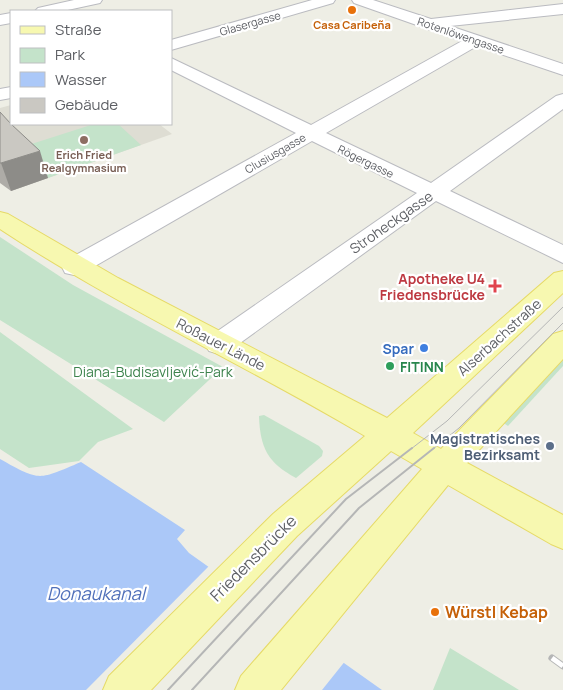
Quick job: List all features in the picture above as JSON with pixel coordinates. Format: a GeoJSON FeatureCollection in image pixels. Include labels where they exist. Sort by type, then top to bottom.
{"type":"FeatureCollection","features":[{"type":"Feature","properties":{"kind":"main road","name":"Roßauer Lände"},"geometry":{"type":"LineString","coordinates":[[0,219],[74,267],[291,380],[563,533]]}},
{"type":"Feature","properties":{"kind":"main road","name":"Alserbachstraße"},"geometry":{"type":"LineString","coordinates":[[390,434],[563,279]]}},
{"type":"Feature","properties":{"kind":"main road"},"geometry":{"type":"LineString","coordinates":[[255,690],[358,571],[444,467],[563,341]]}},
{"type":"Feature","properties":{"kind":"main road","name":"Friedensbrücke"},"geometry":{"type":"LineString","coordinates":[[124,690],[285,525],[341,474],[390,434]]}},
{"type":"Feature","properties":{"kind":"street","name":"Glasergasse"},"geometry":{"type":"LineString","coordinates":[[172,45],[328,0]]}},
{"type":"Feature","properties":{"kind":"street","name":"Rotenlöwengasse"},"geometry":{"type":"LineString","coordinates":[[359,0],[563,70]]}},
{"type":"Feature","properties":{"kind":"street"},"geometry":{"type":"LineString","coordinates":[[49,10],[89,3]]}},
{"type":"Feature","properties":{"kind":"street"},"geometry":{"type":"LineString","coordinates":[[428,23],[563,8]]}},
{"type":"Feature","properties":{"kind":"street","name":"Clusiusgasse"},"geometry":{"type":"LineString","coordinates":[[74,267],[476,40]]}},
{"type":"Feature","properties":{"kind":"street","name":"Rögergasse"},"geometry":{"type":"LineString","coordinates":[[172,64],[309,133],[458,202],[563,255]]}},
{"type":"Feature","properties":{"kind":"street","name":"Stroheckgasse"},"geometry":{"type":"LineString","coordinates":[[219,344],[563,100]]}},
{"type":"Feature","properties":{"kind":"shaded area","name":"Erich Fried Realgymnasium"},"geometry":{"type":"Polygon","coordinates":[[[10,105],[10,125],[160,125],[172,134],[48,178],[0,128],[0,108],[10,105]]]}},
{"type":"Feature","properties":{"kind":"green space","name":"Erich Fried Realgymnasium"},"geometry":{"type":"Polygon","coordinates":[[[91,125],[119,125],[141,145],[48,178],[19,148],[91,125]]]}},
{"type":"Feature","properties":{"kind":"green space","name":"Diana-Budisavljević-Park"},"geometry":{"type":"Polygon","coordinates":[[[0,237],[73,285],[223,367],[164,422],[0,320],[0,237]]]}},
{"type":"Feature","properties":{"kind":"green space"},"geometry":{"type":"Polygon","coordinates":[[[0,332],[133,429],[98,442],[79,461],[29,468],[0,449],[0,332]]]}},
{"type":"Feature","properties":{"kind":"green space"},"geometry":{"type":"Polygon","coordinates":[[[563,351],[563,366],[508,426],[499,420],[563,351]]]}},
{"type":"Feature","properties":{"kind":"green space"},"geometry":{"type":"Polygon","coordinates":[[[264,415],[319,446],[323,451],[322,456],[296,478],[286,472],[272,460],[264,446],[259,416],[264,415]]]}},
{"type":"Feature","properties":{"kind":"green space"},"geometry":{"type":"Polygon","coordinates":[[[450,648],[519,690],[433,690],[450,648]]]}},
{"type":"Feature","properties":{"kind":"water","name":"Donaukanal"},"geometry":{"type":"Polygon","coordinates":[[[0,459],[24,472],[40,476],[81,462],[185,530],[177,539],[189,553],[382,690],[0,690],[0,459]]]}},
{"type":"Feature","properties":{"kind":"pier"},"geometry":{"type":"Polygon","coordinates":[[[210,565],[346,660],[322,690],[86,690],[210,565]]]}},
{"type":"Feature","properties":{"kind":"building"},"geometry":{"type":"Polygon","coordinates":[[[0,112],[10,125],[40,151],[0,163],[0,112]]]}},
{"type":"Feature","properties":{"kind":"tram line"},"geometry":{"type":"LineString","coordinates":[[411,449],[447,421],[563,307]]}},
{"type":"Feature","properties":{"kind":"tram line"},"geometry":{"type":"LineString","coordinates":[[433,449],[459,428],[563,323]]}},
{"type":"Feature","properties":{"kind":"tram line"},"geometry":{"type":"LineString","coordinates":[[168,690],[346,499],[412,448]]}},
{"type":"Feature","properties":{"kind":"tram line"},"geometry":{"type":"LineString","coordinates":[[192,690],[359,508],[434,448]]}},
{"type":"Feature","properties":{"kind":"railway"},"geometry":{"type":"LineString","coordinates":[[552,658],[563,666]]}},
{"type":"Feature","properties":{"kind":"place","name":"Casa Caribeña"},"geometry":{"type":"Point","coordinates":[352,10]}},
{"type":"Feature","properties":{"kind":"place","name":"Erich Fried Realgymnasium"},"geometry":{"type":"Point","coordinates":[84,140]}},
{"type":"Feature","properties":{"kind":"place","name":"Apotheke U4 Friedensbrücke"},"geometry":{"type":"Point","coordinates":[495,286]}},
{"type":"Feature","properties":{"kind":"place","name":"Spar"},"geometry":{"type":"Point","coordinates":[424,348]}},
{"type":"Feature","properties":{"kind":"place","name":"FITINN"},"geometry":{"type":"Point","coordinates":[390,366]}},
{"type":"Feature","properties":{"kind":"place","name":"Magistratisches Bezirksamt"},"geometry":{"type":"Point","coordinates":[550,446]}},
{"type":"Feature","properties":{"kind":"place","name":"Würstl Kebap"},"geometry":{"type":"Point","coordinates":[435,612]}}]}
